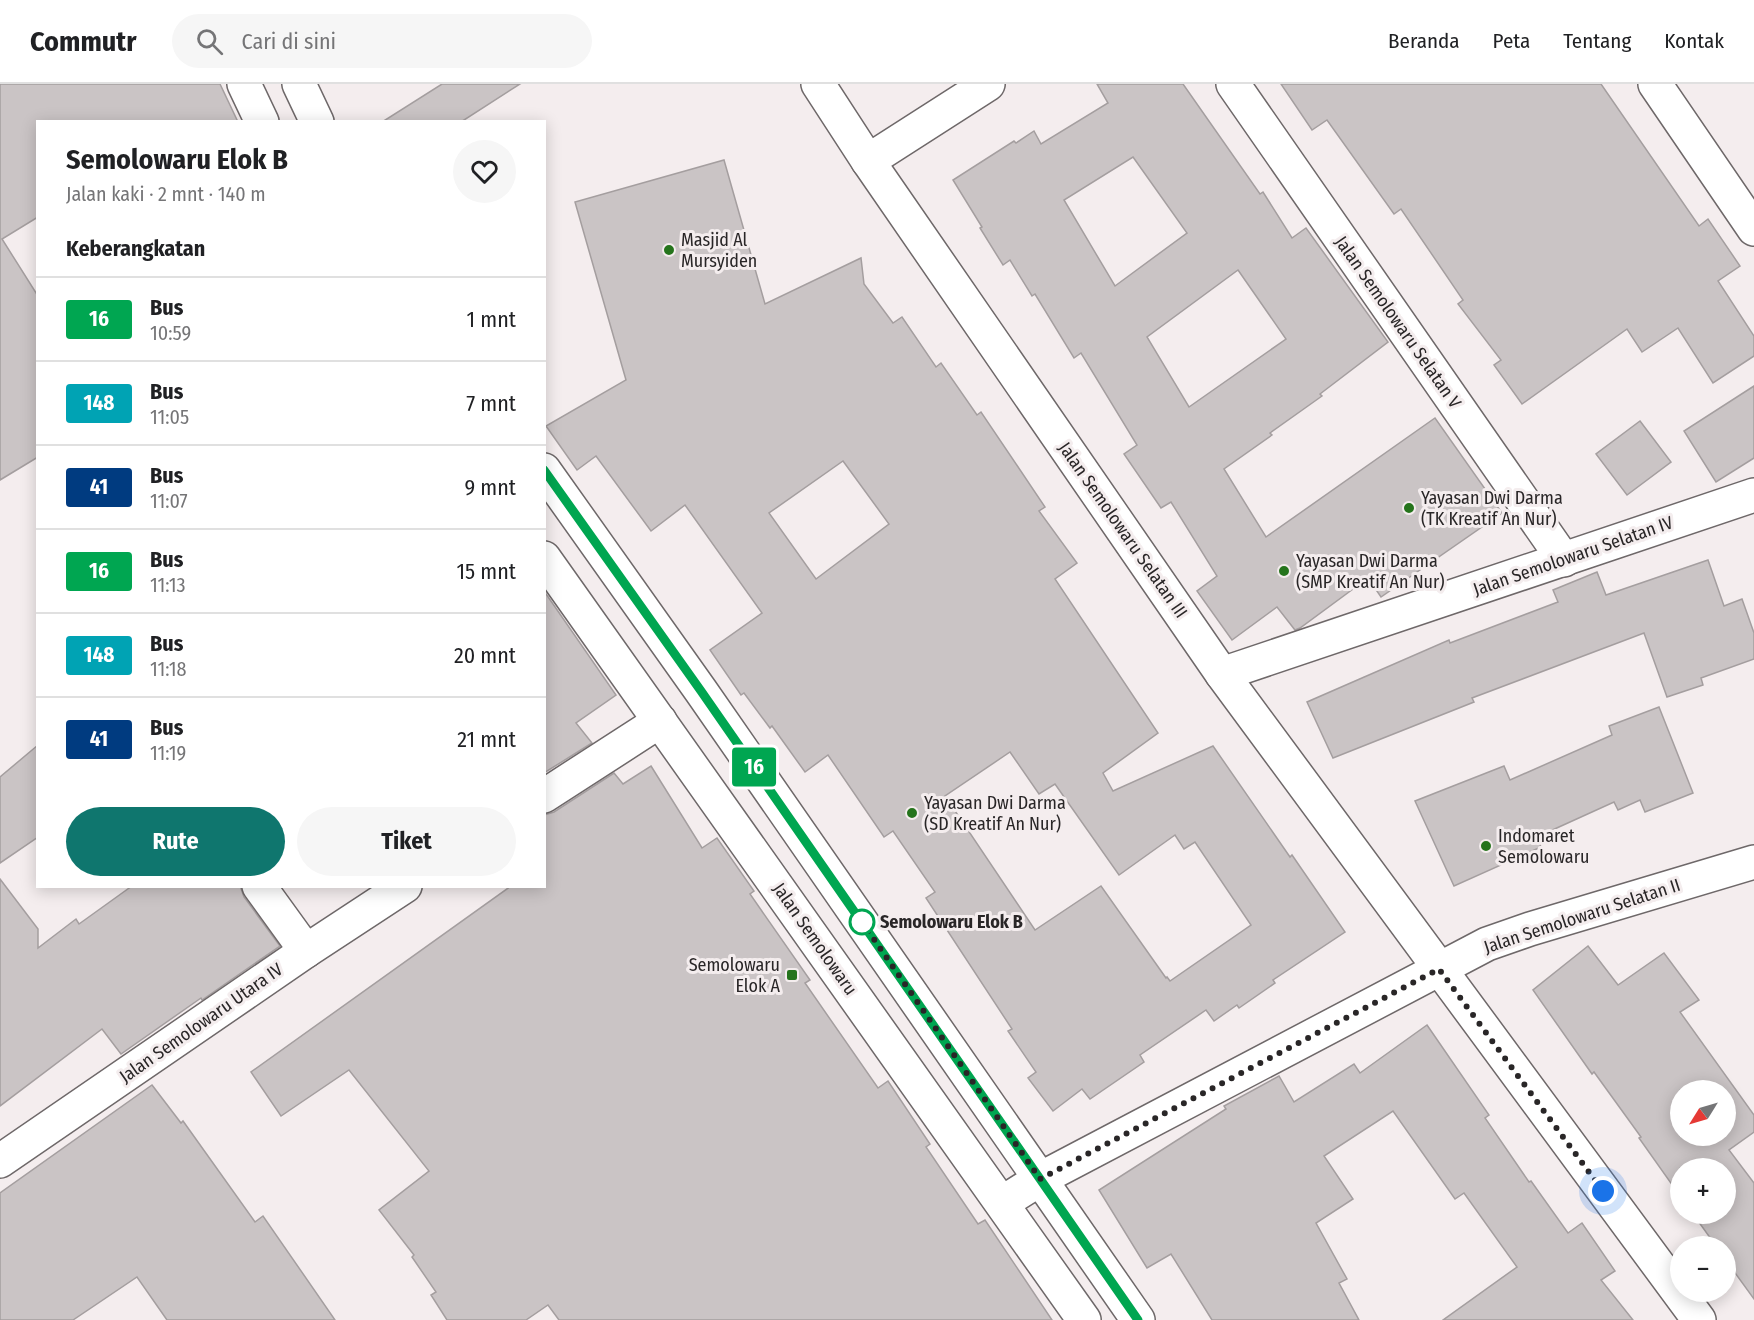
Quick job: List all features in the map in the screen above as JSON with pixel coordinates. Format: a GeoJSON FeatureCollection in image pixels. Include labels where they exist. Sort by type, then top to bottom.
{"type":"FeatureCollection","features":[{"type":"Feature","properties":{"kind":"street"},"geometry":{"type":"LineString","coordinates":[[244,84],[261,120]]}},
{"type":"Feature","properties":{"kind":"street"},"geometry":{"type":"LineString","coordinates":[[299,84],[316,120]]}},
{"type":"Feature","properties":{"kind":"street","name":"Jalan Semolowaru Selatan III"},"geometry":{"type":"LineString","coordinates":[[818,84],[868,161],[1222,674],[1699,1320]]}},
{"type":"Feature","properties":{"kind":"street"},"geometry":{"type":"LineString","coordinates":[[868,161],[988,84]]}},
{"type":"Feature","properties":{"kind":"street","name":"Jalan Semolowaru Selatan V"},"geometry":{"type":"LineString","coordinates":[[1233,84],[1564,560]]}},
{"type":"Feature","properties":{"kind":"street"},"geometry":{"type":"LineString","coordinates":[[1655,84],[1754,229]]}},
{"type":"Feature","properties":{"kind":"street"},"geometry":{"type":"LineString","coordinates":[[546,473],[701,691],[1138,1320]]}},
{"type":"Feature","properties":{"kind":"street","name":"Jalan Semolowaru Selatan IV"},"geometry":{"type":"LineString","coordinates":[[1222,674],[1754,495]]}},
{"type":"Feature","properties":{"kind":"street","name":"Jalan Semolowaru"},"geometry":{"type":"LineString","coordinates":[[546,561],[1084,1320]]}},
{"type":"Feature","properties":{"kind":"street"},"geometry":{"type":"LineString","coordinates":[[546,795],[660,721]]}},
{"type":"Feature","properties":{"kind":"street","name":"Jalan Semolowaru Selatan II"},"geometry":{"type":"LineString","coordinates":[[1002,1203],[1040,1179],[1487,944],[1754,862]]}},
{"type":"Feature","properties":{"kind":"street"},"geometry":{"type":"LineString","coordinates":[[260,888],[306,951]]}},
{"type":"Feature","properties":{"kind":"street","name":"Jalan Semolowaru Utara IV"},"geometry":{"type":"LineString","coordinates":[[0,1161],[402,888]]}},
{"type":"Feature","properties":{"kind":"building"},"geometry":{"type":"Polygon","coordinates":[[[0,84],[220,84],[237,120],[36,120],[36,218],[2,239],[36,293],[36,458],[0,480],[0,84]]]}},
{"type":"Feature","properties":{"kind":"building"},"geometry":{"type":"Polygon","coordinates":[[[442,84],[520,84],[464,120],[385,120],[442,84]]]}},
{"type":"Feature","properties":{"kind":"building"},"geometry":{"type":"Polygon","coordinates":[[[1097,84],[1183,84],[1260,194],[1263,192],[1292,238],[1306,228],[1388,342],[1320,394],[1322,396],[1270,433],[1272,435],[1224,469],[1266,537],[1435,418],[1502,513],[1381,597],[1368,578],[1300,628],[1295,630],[1277,607],[1232,640],[1197,591],[1217,576],[1171,502],[1161,508],[1124,454],[1137,445],[1081,353],[1074,358],[1035,294],[1032,296],[1010,260],[1003,265],[953,180],[1034,131],[1041,144],[1108,103],[1097,84]],[[1133,157],[1064,200],[1115,286],[1187,233],[1133,157]],[[1238,270],[1147,337],[1189,407],[1286,339],[1238,270]]]}},
{"type":"Feature","properties":{"kind":"building"},"geometry":{"type":"Polygon","coordinates":[[[1281,84],[1601,84],[1699,226],[1708,219],[1740,266],[1718,281],[1754,336],[1754,356],[1713,383],[1678,328],[1642,352],[1627,329],[1522,404],[1494,365],[1501,360],[1458,304],[1463,300],[1401,209],[1394,214],[1327,120],[1312,130],[1281,84]]]}},
{"type":"Feature","properties":{"kind":"building"},"geometry":{"type":"Polygon","coordinates":[[[724,160],[765,304],[861,258],[864,284],[893,323],[902,317],[936,367],[941,363],[977,415],[981,412],[1045,507],[1039,511],[1077,563],[1055,579],[1158,733],[1103,773],[1113,791],[1213,746],[1345,932],[1273,980],[1275,983],[1239,1008],[1237,1005],[1214,1021],[1206,1010],[1140,1055],[1144,1062],[1090,1099],[1082,1089],[1053,1111],[1028,1078],[1036,1072],[1008,1031],[1012,1029],[926,898],[935,892],[893,831],[884,837],[828,755],[805,772],[772,726],[770,728],[744,693],[741,695],[710,650],[762,613],[685,505],[651,531],[596,456],[577,470],[546,426],[626,380],[575,202],[724,160]],[[843,461],[769,513],[816,579],[889,524],[843,461]],[[1010,752],[945,796],[1035,930],[1101,886],[1170,981],[1251,925],[1195,842],[1184,849],[1175,835],[1119,875],[1055,784],[1039,794],[1010,752]]]}},
{"type":"Feature","properties":{"kind":"building"},"geometry":{"type":"Polygon","coordinates":[[[1754,386],[1754,458],[1716,482],[1684,431],[1754,386]]]}},
{"type":"Feature","properties":{"kind":"building"},"geometry":{"type":"Polygon","coordinates":[[[1640,421],[1671,462],[1627,495],[1596,454],[1640,421]]]}},
{"type":"Feature","properties":{"kind":"building"},"geometry":{"type":"Polygon","coordinates":[[[1708,560],[1724,606],[1742,599],[1754,633],[1754,659],[1701,678],[1703,685],[1667,697],[1644,633],[1472,698],[1474,702],[1333,758],[1307,702],[1449,640],[1450,643],[1558,602],[1553,590],[1597,572],[1606,595],[1708,560]]]}},
{"type":"Feature","properties":{"kind":"building"},"geometry":{"type":"Polygon","coordinates":[[[546,594],[616,695],[576,723],[592,743],[546,772],[546,594]]]}},
{"type":"Feature","properties":{"kind":"building"},"geometry":{"type":"Polygon","coordinates":[[[1659,707],[1693,793],[1645,812],[1640,800],[1618,810],[1614,802],[1537,837],[1541,847],[1454,886],[1415,801],[1504,766],[1510,780],[1612,735],[1609,726],[1659,707]]]}},
{"type":"Feature","properties":{"kind":"building"},"geometry":{"type":"Polygon","coordinates":[[[36,747],[36,838],[0,863],[0,777],[36,747]]]}},
{"type":"Feature","properties":{"kind":"building"},"geometry":{"type":"Polygon","coordinates":[[[651,766],[702,848],[717,838],[754,891],[750,894],[810,980],[805,983],[878,1088],[888,1081],[930,1144],[926,1147],[978,1224],[985,1220],[1052,1320],[559,1320],[548,1305],[526,1320],[447,1320],[431,1295],[436,1292],[412,1257],[414,1255],[379,1210],[429,1171],[349,1070],[281,1116],[251,1072],[508,888],[546,888],[546,814],[554,812],[614,773],[623,784],[651,766]]]}},
{"type":"Feature","properties":{"kind":"building"},"geometry":{"type":"Polygon","coordinates":[[[0,879],[38,929],[38,948],[76,919],[79,924],[129,888],[241,888],[244,897],[280,946],[121,1054],[102,1029],[0,1106],[0,879]]]}},
{"type":"Feature","properties":{"kind":"building"},"geometry":{"type":"Polygon","coordinates":[[[1588,946],[1618,985],[1664,953],[1699,1000],[1680,1012],[1729,1080],[1670,1080],[1670,1146],[1735,1146],[1729,1150],[1735,1158],[1670,1158],[1670,1182],[1594,1072],[1592,1074],[1533,990],[1588,946]]]}},
{"type":"Feature","properties":{"kind":"building"},"geometry":{"type":"Polygon","coordinates":[[[1427,1025],[1489,1115],[1485,1118],[1568,1233],[1582,1223],[1615,1271],[1601,1280],[1633,1320],[1443,1320],[1517,1267],[1464,1193],[1455,1199],[1393,1111],[1324,1156],[1353,1199],[1316,1223],[1347,1279],[1339,1283],[1359,1320],[1212,1320],[1171,1254],[1147,1268],[1099,1190],[1226,1109],[1224,1106],[1279,1076],[1294,1102],[1354,1064],[1360,1073],[1427,1025]]]}},
{"type":"Feature","properties":{"kind":"building"},"geometry":{"type":"Polygon","coordinates":[[[152,1085],[181,1123],[183,1121],[255,1222],[263,1216],[335,1320],[167,1320],[137,1277],[73,1320],[0,1320],[0,1193],[152,1085]]]}},
{"type":"Feature","properties":{"kind":"building"},"geometry":{"type":"Polygon","coordinates":[[[1736,1090],[1754,1115],[1754,1132],[1736,1145],[1736,1090]]]}},
{"type":"Feature","properties":{"kind":"building"},"geometry":{"type":"Polygon","coordinates":[[[1736,1159],[1754,1183],[1754,1299],[1736,1274],[1736,1236],[1709,1236],[1700,1224],[1736,1224],[1736,1159]]]}},
{"type":"Feature","properties":{"kind":"bus line","name":"16"},"geometry":{"type":"LineString","coordinates":[[546,473],[701,691],[1138,1320]]}},
{"type":"Feature","properties":{"kind":"place","name":"Masjid Al Mursyiden"},"geometry":{"type":"Point","coordinates":[669,250]}},
{"type":"Feature","properties":{"kind":"place","name":"Yayasan Dwi Darma (TK Kreatif An Nur)"},"geometry":{"type":"Point","coordinates":[1409,508]}},
{"type":"Feature","properties":{"kind":"place","name":"Yayasan Dwi Darma (SMP Kreatif An Nur)"},"geometry":{"type":"Point","coordinates":[1284,571]}},
{"type":"Feature","properties":{"kind":"place","name":"Yayasan Dwi Darma (SD Kreatif An Nur)"},"geometry":{"type":"Point","coordinates":[912,813]}},
{"type":"Feature","properties":{"kind":"place","name":"Indomaret Semolowaru"},"geometry":{"type":"Point","coordinates":[1486,846]}},
{"type":"Feature","properties":{"kind":"place","name":"Semolowaru Elok B"},"geometry":{"type":"Point","coordinates":[862,922]}},
{"type":"Feature","properties":{"kind":"place","name":"Semolowaru Elok A"},"geometry":{"type":"Point","coordinates":[792,975]}},
{"type":"Feature","properties":{"kind":"route"},"geometry":{"type":"LineString","coordinates":[[862,922],[1040,1179],[1439,969],[1603,1191]]}}]}
